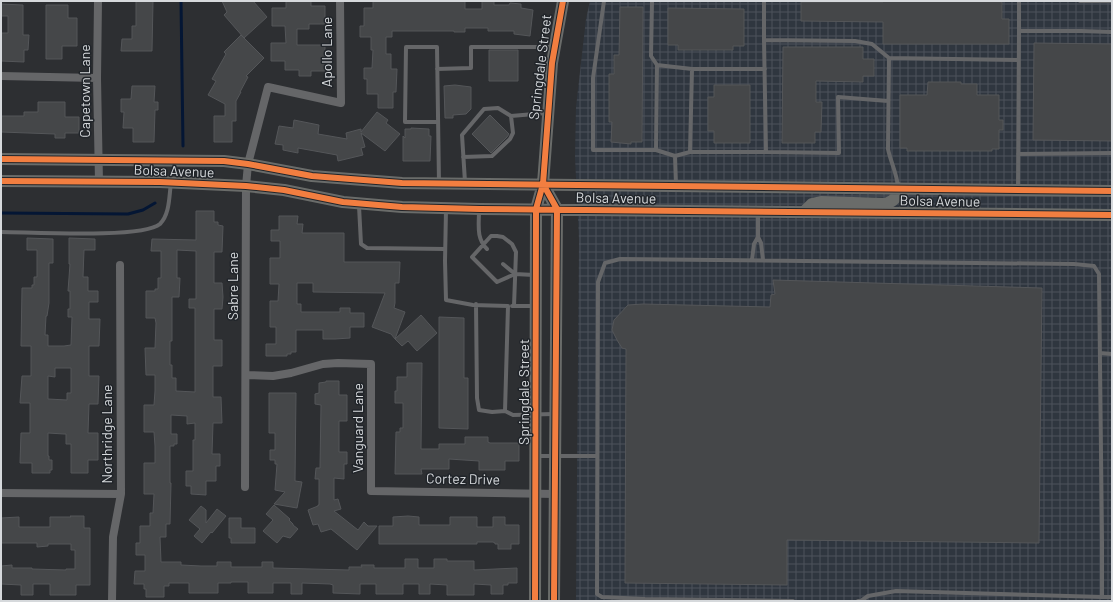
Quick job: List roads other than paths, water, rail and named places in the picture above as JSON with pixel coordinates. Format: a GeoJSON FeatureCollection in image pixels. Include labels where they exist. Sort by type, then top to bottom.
{"type":"FeatureCollection","features":[{"type":"Feature","properties":{"kind":"main road","name":"Springdale Street"},"geometry":{"type":"LineString","coordinates":[[535,601],[536,209],[543,184],[554,47],[563,1]]}},
{"type":"Feature","properties":{"kind":"main road","name":"Bolsa Avenue"},"geometry":{"type":"LineString","coordinates":[[1,159],[224,162],[248,164],[312,176],[402,183],[1112,191]]}},
{"type":"Feature","properties":{"kind":"main road","name":"Bolsa Avenue"},"geometry":{"type":"LineString","coordinates":[[1,181],[171,182],[246,186],[284,190],[343,202],[402,207],[1112,215]]}},
{"type":"Feature","properties":{"kind":"main road"},"geometry":{"type":"LineString","coordinates":[[543,184],[557,209],[554,601]]}},
{"type":"Feature","properties":{"kind":"main road"},"geometry":{"type":"LineString","coordinates":[[805,212],[812,204],[821,202],[885,204],[893,201],[897,196],[898,188]]}},
{"type":"Feature","properties":{"kind":"street","name":"Capetown Lane"},"geometry":{"type":"LineString","coordinates":[[98,1],[97,78],[99,182]]}},
{"type":"Feature","properties":{"kind":"street","name":"Apollo Lane"},"geometry":{"type":"LineString","coordinates":[[268,87],[341,103],[340,1]]}},
{"type":"Feature","properties":{"kind":"street"},"geometry":{"type":"LineString","coordinates":[[1,76],[97,78]]}},
{"type":"Feature","properties":{"kind":"street","name":"Sabre Lane"},"geometry":{"type":"LineString","coordinates":[[245,487],[246,186],[248,164],[268,87]]}},
{"type":"Feature","properties":{"kind":"street","name":"Northridge Lane"},"geometry":{"type":"LineString","coordinates":[[112,601],[113,537],[120,494],[120,265]]}},
{"type":"Feature","properties":{"kind":"street","name":"Vanguard Lane"},"geometry":{"type":"LineString","coordinates":[[246,375],[273,376],[330,363],[371,364],[371,491]]}},
{"type":"Feature","properties":{"kind":"street","name":"Cortez Drive"},"geometry":{"type":"LineString","coordinates":[[371,491],[556,494]]}},
{"type":"Feature","properties":{"kind":"street"},"geometry":{"type":"LineString","coordinates":[[1,493],[120,494]]}},
{"type":"Feature","properties":{"kind":"lane"},"geometry":{"type":"LineString","coordinates":[[604,1],[593,78],[593,150],[656,150],[675,156],[690,152],[839,153],[838,98],[888,101]]}},
{"type":"Feature","properties":{"kind":"lane"},"geometry":{"type":"LineString","coordinates":[[652,1],[651,56],[657,65],[656,150]]}},
{"type":"Feature","properties":{"kind":"lane"},"geometry":{"type":"LineString","coordinates":[[764,1],[766,152]]}},
{"type":"Feature","properties":{"kind":"lane"},"geometry":{"type":"LineString","coordinates":[[1018,190],[1019,1]]}},
{"type":"Feature","properties":{"kind":"lane"},"geometry":{"type":"LineString","coordinates":[[1080,1],[1112,1]]}},
{"type":"Feature","properties":{"kind":"lane"},"geometry":{"type":"LineString","coordinates":[[1019,31],[1112,32]]}},
{"type":"Feature","properties":{"kind":"lane"},"geometry":{"type":"LineString","coordinates":[[764,40],[855,41],[872,44],[889,58],[1019,60]]}},
{"type":"Feature","properties":{"kind":"lane"},"geometry":{"type":"LineString","coordinates":[[438,122],[405,122],[406,47],[437,47],[439,183]]}},
{"type":"Feature","properties":{"kind":"lane"},"geometry":{"type":"LineString","coordinates":[[437,69],[472,68],[471,47],[554,47]]}},
{"type":"Feature","properties":{"kind":"lane"},"geometry":{"type":"LineString","coordinates":[[889,58],[888,150],[897,176],[898,188]]}},
{"type":"Feature","properties":{"kind":"lane"},"geometry":{"type":"LineString","coordinates":[[657,65],[692,69],[765,69]]}},
{"type":"Feature","properties":{"kind":"lane"},"geometry":{"type":"LineString","coordinates":[[690,152],[692,69]]}},
{"type":"Feature","properties":{"kind":"lane"},"geometry":{"type":"LineString","coordinates":[[465,183],[462,135],[484,109],[498,108],[511,116],[548,112]]}},
{"type":"Feature","properties":{"kind":"lane"},"geometry":{"type":"LineString","coordinates":[[463,157],[492,156],[510,139],[513,133],[511,116]]}},
{"type":"Feature","properties":{"kind":"lane"},"geometry":{"type":"LineString","coordinates":[[1018,154],[1112,153]]}},
{"type":"Feature","properties":{"kind":"lane"},"geometry":{"type":"LineString","coordinates":[[675,156],[676,186]]}},
{"type":"Feature","properties":{"kind":"lane"},"geometry":{"type":"LineString","coordinates":[[1,232],[110,233],[150,229],[160,223],[167,213],[171,182]]}},
{"type":"Feature","properties":{"kind":"lane"},"geometry":{"type":"LineString","coordinates":[[358,204],[361,244],[367,248],[445,249]]}},
{"type":"Feature","properties":{"kind":"lane"},"geometry":{"type":"LineString","coordinates":[[446,208],[446,300],[476,304],[536,306]]}},
{"type":"Feature","properties":{"kind":"lane"},"geometry":{"type":"LineString","coordinates":[[480,209],[478,234],[483,245],[487,249]]}},
{"type":"Feature","properties":{"kind":"lane"},"geometry":{"type":"LineString","coordinates":[[758,212],[758,237],[761,243],[763,260]]}},
{"type":"Feature","properties":{"kind":"lane"},"geometry":{"type":"LineString","coordinates":[[514,306],[515,274],[516,252],[512,244],[503,237],[491,236],[472,257],[497,282],[515,274],[536,275]]}},
{"type":"Feature","properties":{"kind":"lane"},"geometry":{"type":"LineString","coordinates":[[752,260],[754,244],[758,237]]}},
{"type":"Feature","properties":{"kind":"lane"},"geometry":{"type":"LineString","coordinates":[[793,601],[645,599],[602,597],[597,594],[598,282],[606,263],[620,259],[1074,264],[1094,266],[1099,274],[1102,597]]}},
{"type":"Feature","properties":{"kind":"lane"},"geometry":{"type":"LineString","coordinates":[[503,264],[515,274]]}},
{"type":"Feature","properties":{"kind":"lane"},"geometry":{"type":"LineString","coordinates":[[476,304],[477,398],[479,410],[492,412],[505,411],[513,415],[556,414]]}},
{"type":"Feature","properties":{"kind":"lane"},"geometry":{"type":"LineString","coordinates":[[505,411],[508,306]]}},
{"type":"Feature","properties":{"kind":"lane"},"geometry":{"type":"LineString","coordinates":[[1100,353],[1112,354]]}},
{"type":"Feature","properties":{"kind":"lane"},"geometry":{"type":"LineString","coordinates":[[536,456],[597,456]]}},
{"type":"Feature","properties":{"kind":"lane"},"geometry":{"type":"LineString","coordinates":[[858,601],[861,601],[868,596],[896,591],[1112,597]]}},
{"type":"Feature","properties":{"kind":"waterway"},"geometry":{"type":"LineString","coordinates":[[181,1],[183,146]]}},
{"type":"Feature","properties":{"kind":"waterway"},"geometry":{"type":"LineString","coordinates":[[1,213],[128,214],[143,210],[155,203]]}}]}
